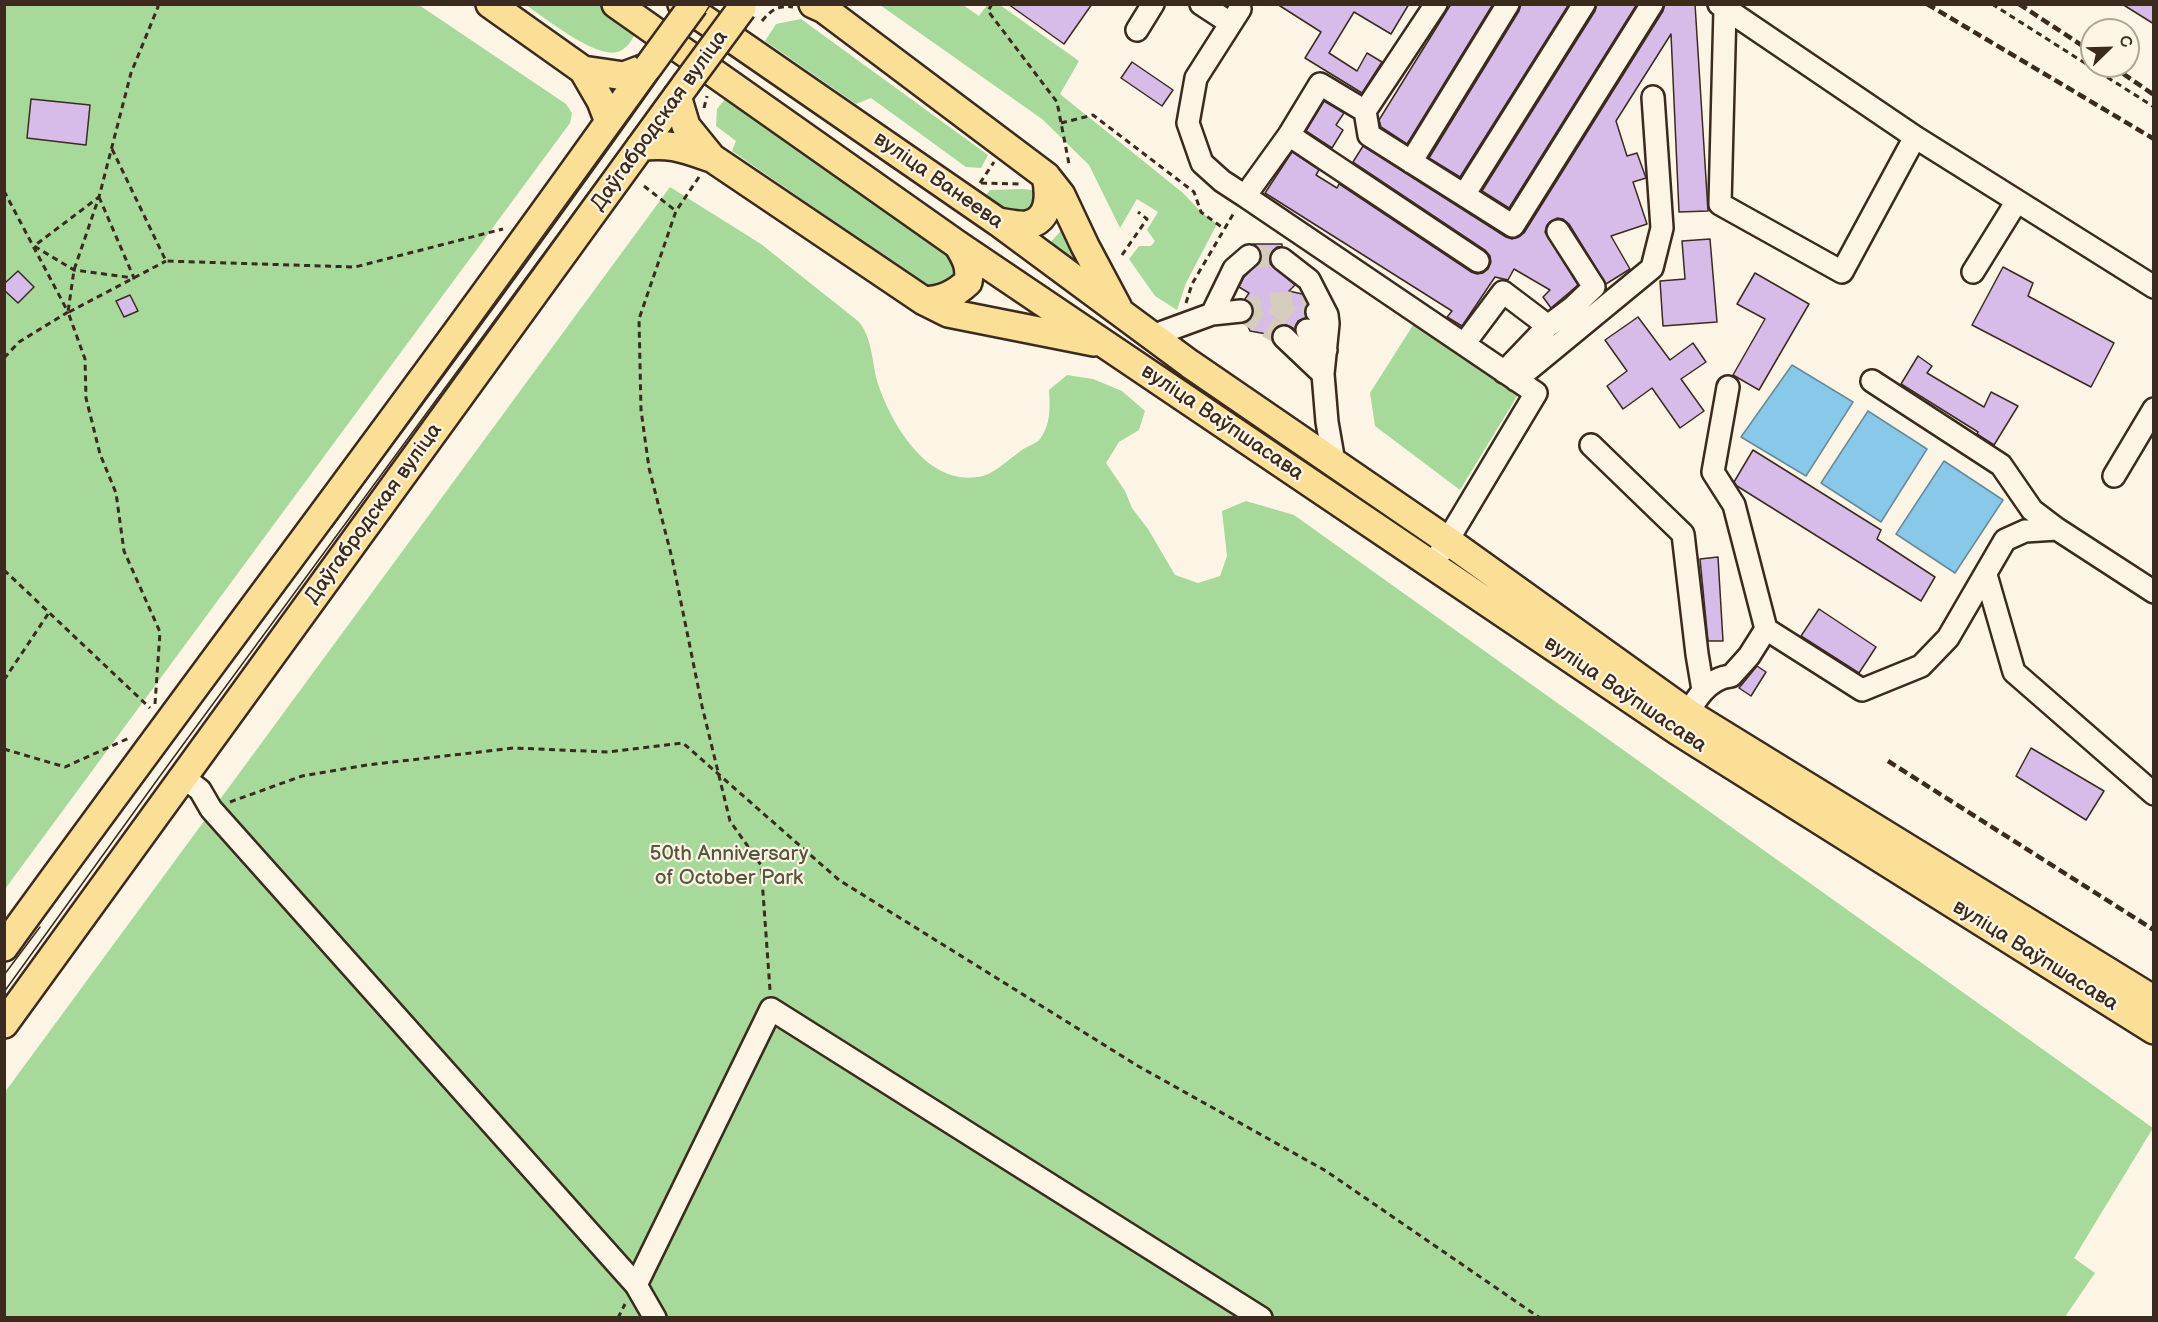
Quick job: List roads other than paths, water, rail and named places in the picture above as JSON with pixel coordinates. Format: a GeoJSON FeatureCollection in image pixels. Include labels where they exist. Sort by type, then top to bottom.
{"type":"FeatureCollection","features":[{"type":"Feature","properties":{"kind":"main road"},"geometry":{"type":"LineString","coordinates":[[490,4],[583,70],[602,101],[609,122]]}},
{"type":"Feature","properties":{"kind":"main road","name":"вуліца Ванеева"},"geometry":{"type":"LineString","coordinates":[[616,4],[958,245],[1107,344]]}},
{"type":"Feature","properties":{"kind":"main road","name":"вуліца Ванеева"},"geometry":{"type":"LineString","coordinates":[[682,4],[998,222],[1190,364]]}},
{"type":"Feature","properties":{"kind":"main road","name":"Даўгабродская вуліца"},"geometry":{"type":"LineString","coordinates":[[4,947],[694,4]]}},
{"type":"Feature","properties":{"kind":"main road"},"geometry":{"type":"LineString","coordinates":[[815,7],[1047,173],[1061,195],[1085,246],[1122,314]]}},
{"type":"Feature","properties":{"kind":"main road","name":"Даўгабродская вуліца"},"geometry":{"type":"LineString","coordinates":[[4,1024],[640,147],[682,90],[749,9]]}},
{"type":"Feature","properties":{"kind":"main road"},"geometry":{"type":"LineString","coordinates":[[583,70],[624,76],[648,67]]}},
{"type":"Feature","properties":{"kind":"main road"},"geometry":{"type":"LineString","coordinates":[[682,90],[686,126],[706,166]]}},
{"type":"Feature","properties":{"kind":"main road"},"geometry":{"type":"LineString","coordinates":[[640,147],[657,144],[677,147],[924,302],[948,313],[1107,344]]}},
{"type":"Feature","properties":{"kind":"main road"},"geometry":{"type":"LineString","coordinates":[[998,222],[1026,225],[1041,217],[1047,208],[1049,192],[1047,173]]}},
{"type":"Feature","properties":{"kind":"main road"},"geometry":{"type":"LineString","coordinates":[[924,302],[939,300],[951,295],[968,282],[970,272],[968,262],[958,245]]}},
{"type":"Feature","properties":{"kind":"main road","name":"вуліца Ваўпшасава"},"geometry":{"type":"LineString","coordinates":[[1107,344],[1432,566],[1683,722],[2154,1000]]}},
{"type":"Feature","properties":{"kind":"main road","name":"вуліца Ваўпшасава"},"geometry":{"type":"LineString","coordinates":[[1190,364],[1448,541],[1683,722],[2154,1030]]}},
{"type":"Feature","properties":{"kind":"lane"},"geometry":{"type":"LineString","coordinates":[[1137,30],[1153,4]]}},
{"type":"Feature","properties":{"kind":"lane"},"geometry":{"type":"LineString","coordinates":[[1201,4],[1235,16],[1196,78],[1188,123],[1202,163],[1245,196],[1536,393],[1432,566]]}},
{"type":"Feature","properties":{"kind":"lane"},"geometry":{"type":"LineString","coordinates":[[1436,4],[1365,111],[1369,135],[1513,226],[1652,4]]}},
{"type":"Feature","properties":{"kind":"lane"},"geometry":{"type":"LineString","coordinates":[[1411,162],[1508,4]]}},
{"type":"Feature","properties":{"kind":"lane"},"geometry":{"type":"LineString","coordinates":[[1464,195],[1584,4]]}},
{"type":"Feature","properties":{"kind":"lane"},"geometry":{"type":"LineString","coordinates":[[1722,7],[1720,204],[1842,272],[1914,136]]}},
{"type":"Feature","properties":{"kind":"lane"},"geometry":{"type":"LineString","coordinates":[[1722,7],[1914,136],[2154,287]]}},
{"type":"Feature","properties":{"kind":"lane"},"geometry":{"type":"LineString","coordinates":[[1245,196],[1289,135],[1320,84],[1365,111]]}},
{"type":"Feature","properties":{"kind":"lane"},"geometry":{"type":"LineString","coordinates":[[1510,376],[1652,268],[1662,228],[1653,98]]}},
{"type":"Feature","properties":{"kind":"lane"},"geometry":{"type":"LineString","coordinates":[[1289,135],[1478,261]]}},
{"type":"Feature","properties":{"kind":"lane"},"geometry":{"type":"LineString","coordinates":[[1973,272],[2017,201]]}},
{"type":"Feature","properties":{"kind":"lane"},"geometry":{"type":"LineString","coordinates":[[1510,376],[1548,326],[1594,287],[1558,231]]}},
{"type":"Feature","properties":{"kind":"lane"},"geometry":{"type":"LineString","coordinates":[[1212,314],[1234,269],[1249,256]]}},
{"type":"Feature","properties":{"kind":"lane"},"geometry":{"type":"LineString","coordinates":[[1282,259],[1309,280],[1327,315],[1323,318],[1326,350],[1323,374],[1327,422],[1334,462]]}},
{"type":"Feature","properties":{"kind":"lane"},"geometry":{"type":"LineString","coordinates":[[1464,344],[1503,292],[1548,326]]}},
{"type":"Feature","properties":{"kind":"lane"},"geometry":{"type":"LineString","coordinates":[[1152,336],[1212,314],[1241,311]]}},
{"type":"Feature","properties":{"kind":"lane"},"geometry":{"type":"LineString","coordinates":[[1307,330],[1326,350]]}},
{"type":"Feature","properties":{"kind":"lane"},"geometry":{"type":"LineString","coordinates":[[1284,337],[1323,374]]}},
{"type":"Feature","properties":{"kind":"lane"},"geometry":{"type":"LineString","coordinates":[[1872,381],[2001,465],[2032,510],[2057,529],[2154,592]]}},
{"type":"Feature","properties":{"kind":"lane"},"geometry":{"type":"LineString","coordinates":[[1728,387],[1713,472],[1734,505],[1766,629],[1862,690],[1921,666],[1948,638],[2005,540],[2025,531],[2057,529]]}},
{"type":"Feature","properties":{"kind":"lane"},"geometry":{"type":"LineString","coordinates":[[2114,476],[2154,409]]}},
{"type":"Feature","properties":{"kind":"lane"},"geometry":{"type":"LineString","coordinates":[[1591,445],[1683,534],[1703,690]]}},
{"type":"Feature","properties":{"kind":"lane"},"geometry":{"type":"LineString","coordinates":[[1986,575],[2014,672],[2154,794]]}},
{"type":"Feature","properties":{"kind":"lane"},"geometry":{"type":"LineString","coordinates":[[1683,722],[1703,690],[1720,676],[1731,676],[1749,656],[1766,629]]}},
{"type":"Feature","properties":{"kind":"lane"},"geometry":{"type":"LineString","coordinates":[[183,777],[200,790],[211,809],[636,1285],[655,1317]]}},
{"type":"Feature","properties":{"kind":"lane"},"geometry":{"type":"LineString","coordinates":[[636,1285],[771,1010],[1261,1317]]}},
{"type":"Feature","properties":{"kind":"water"},"geometry":{"type":"Polygon","coordinates":[[[1792,365],[1853,402],[1806,476],[1741,437],[1792,365]]]}},
{"type":"Feature","properties":{"kind":"water"},"geometry":{"type":"Polygon","coordinates":[[[1868,411],[1927,449],[1881,522],[1821,483],[1868,411]]]}},
{"type":"Feature","properties":{"kind":"water"},"geometry":{"type":"Polygon","coordinates":[[[1944,461],[2003,500],[1955,573],[1896,534],[1944,461]]]}},
{"type":"Feature","properties":{"kind":"tunnel"},"geometry":{"type":"LineString","coordinates":[[1249,256],[1282,259]]}},
{"type":"Feature","properties":{"kind":"tunnel"},"geometry":{"type":"LineString","coordinates":[[1241,311],[1274,303],[1308,301],[1317,312]]}},
{"type":"Feature","properties":{"kind":"tunnel"},"geometry":{"type":"LineString","coordinates":[[1274,303],[1307,330]]}},
{"type":"Feature","properties":{"kind":"tunnel"},"geometry":{"type":"LineString","coordinates":[[1241,311],[1284,337]]}},
{"type":"Feature","properties":{"kind":"tram line"},"geometry":{"type":"LineString","coordinates":[[332,527],[711,4]]}},
{"type":"Feature","properties":{"kind":"tram line"},"geometry":{"type":"LineString","coordinates":[[4,992],[727,4]]}},
{"type":"Feature","properties":{"kind":"tram line"},"geometry":{"type":"LineString","coordinates":[[4,975],[40,927]]}},
{"type":"Feature","properties":{"kind":"railway"},"geometry":{"type":"LineString","coordinates":[[1927,4],[2154,139]]}},
{"type":"Feature","properties":{"kind":"railway"},"geometry":{"type":"LineString","coordinates":[[2019,4],[2080,44]]}},
{"type":"Feature","properties":{"kind":"railway"},"geometry":{"type":"LineString","coordinates":[[2129,78],[2154,95]]}},
{"type":"Feature","properties":{"kind":"railway"},"geometry":{"type":"LineString","coordinates":[[1888,761],[2154,930]]}},
{"type":"Feature","properties":{"kind":"park label","name":"50th Anniversary of October Park"},"geometry":{"type":"Point","coordinates":[729,867]}}]}
